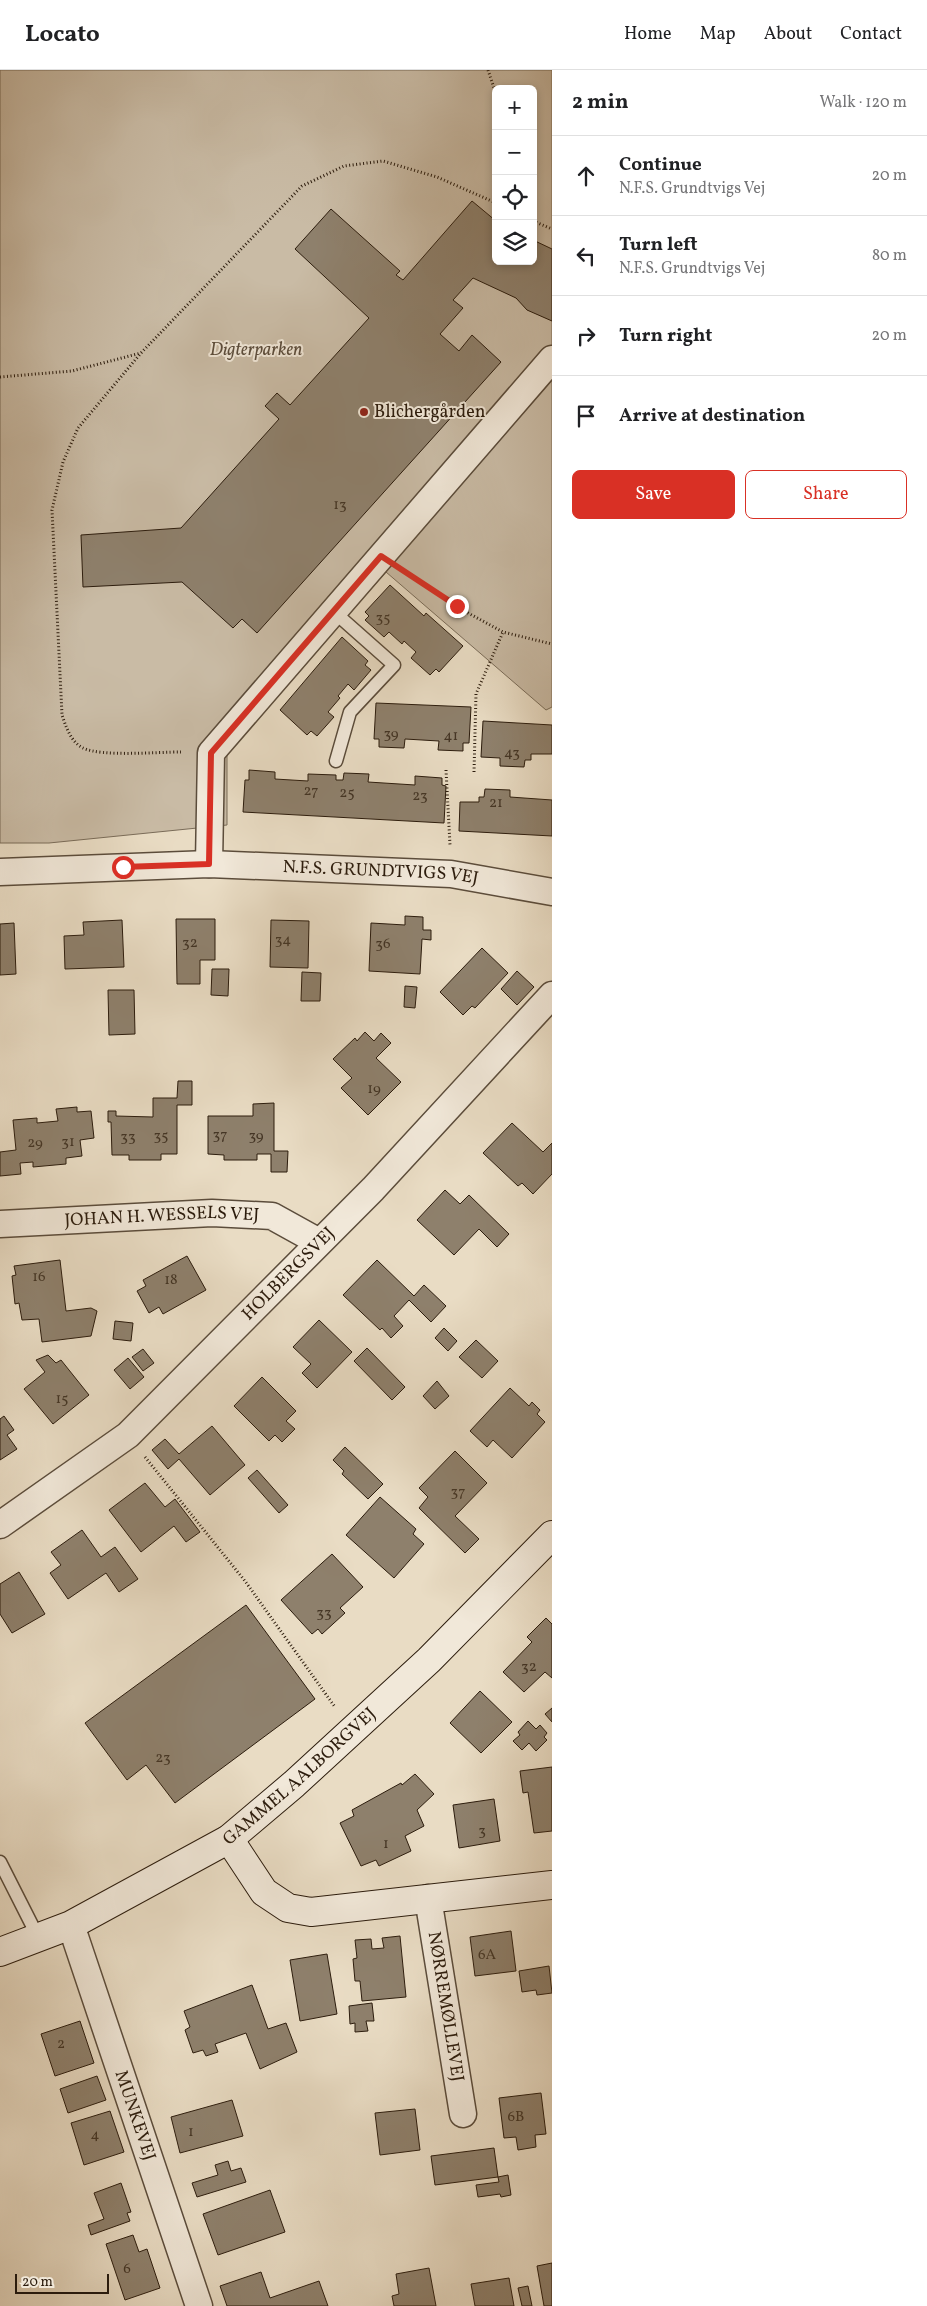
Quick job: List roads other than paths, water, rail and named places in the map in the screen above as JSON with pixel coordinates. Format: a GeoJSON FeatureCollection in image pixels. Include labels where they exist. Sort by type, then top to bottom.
{"type":"FeatureCollection","features":[{"type":"Feature","properties":{"kind":"street"},"geometry":{"type":"LineString","coordinates":[[209,864],[211,753],[552,359]]}},
{"type":"Feature","properties":{"kind":"street","name":"N.F.S. GRUNDTVIGS VEJ"},"geometry":{"type":"LineString","coordinates":[[0,872],[209,864],[451,874],[552,892]]}},
{"type":"Feature","properties":{"kind":"street","name":"HOLBERGSVEJ"},"geometry":{"type":"LineString","coordinates":[[0,1525],[128,1435],[373,1189],[552,995]]}},
{"type":"Feature","properties":{"kind":"street","name":"JOHAN H. WESSELS VEJ"},"geometry":{"type":"LineString","coordinates":[[0,1224],[212,1213],[272,1216],[319,1242]]}},
{"type":"Feature","properties":{"kind":"street","name":"GAMMEL AALBORGVEJ"},"geometry":{"type":"LineString","coordinates":[[0,1952],[71,1925],[229,1839],[294,1784],[429,1660],[552,1535]]}},
{"type":"Feature","properties":{"kind":"street"},"geometry":{"type":"LineString","coordinates":[[229,1839],[264,1892],[288,1908],[311,1912],[552,1884]]}},
{"type":"Feature","properties":{"kind":"street","name":"NØRREMØLLEVEJ"},"geometry":{"type":"LineString","coordinates":[[428,1898],[463,2114]]}},
{"type":"Feature","properties":{"kind":"street","name":"MUNKEVEJ"},"geometry":{"type":"LineString","coordinates":[[71,1925],[199,2306]]}},
{"type":"Feature","properties":{"kind":"lane"},"geometry":{"type":"LineString","coordinates":[[333,611],[394,665],[350,712],[336,762]]}},
{"type":"Feature","properties":{"kind":"lane"},"geometry":{"type":"LineString","coordinates":[[0,1862],[38,1937]]}},
{"type":"Feature","properties":{"kind":"place","name":"Blichergården"},"geometry":{"type":"Point","coordinates":[364,412]}},
{"type":"Feature","properties":{"kind":"park label","name":"Digterparken"},"geometry":{"type":"Point","coordinates":[256,350]}}]}
